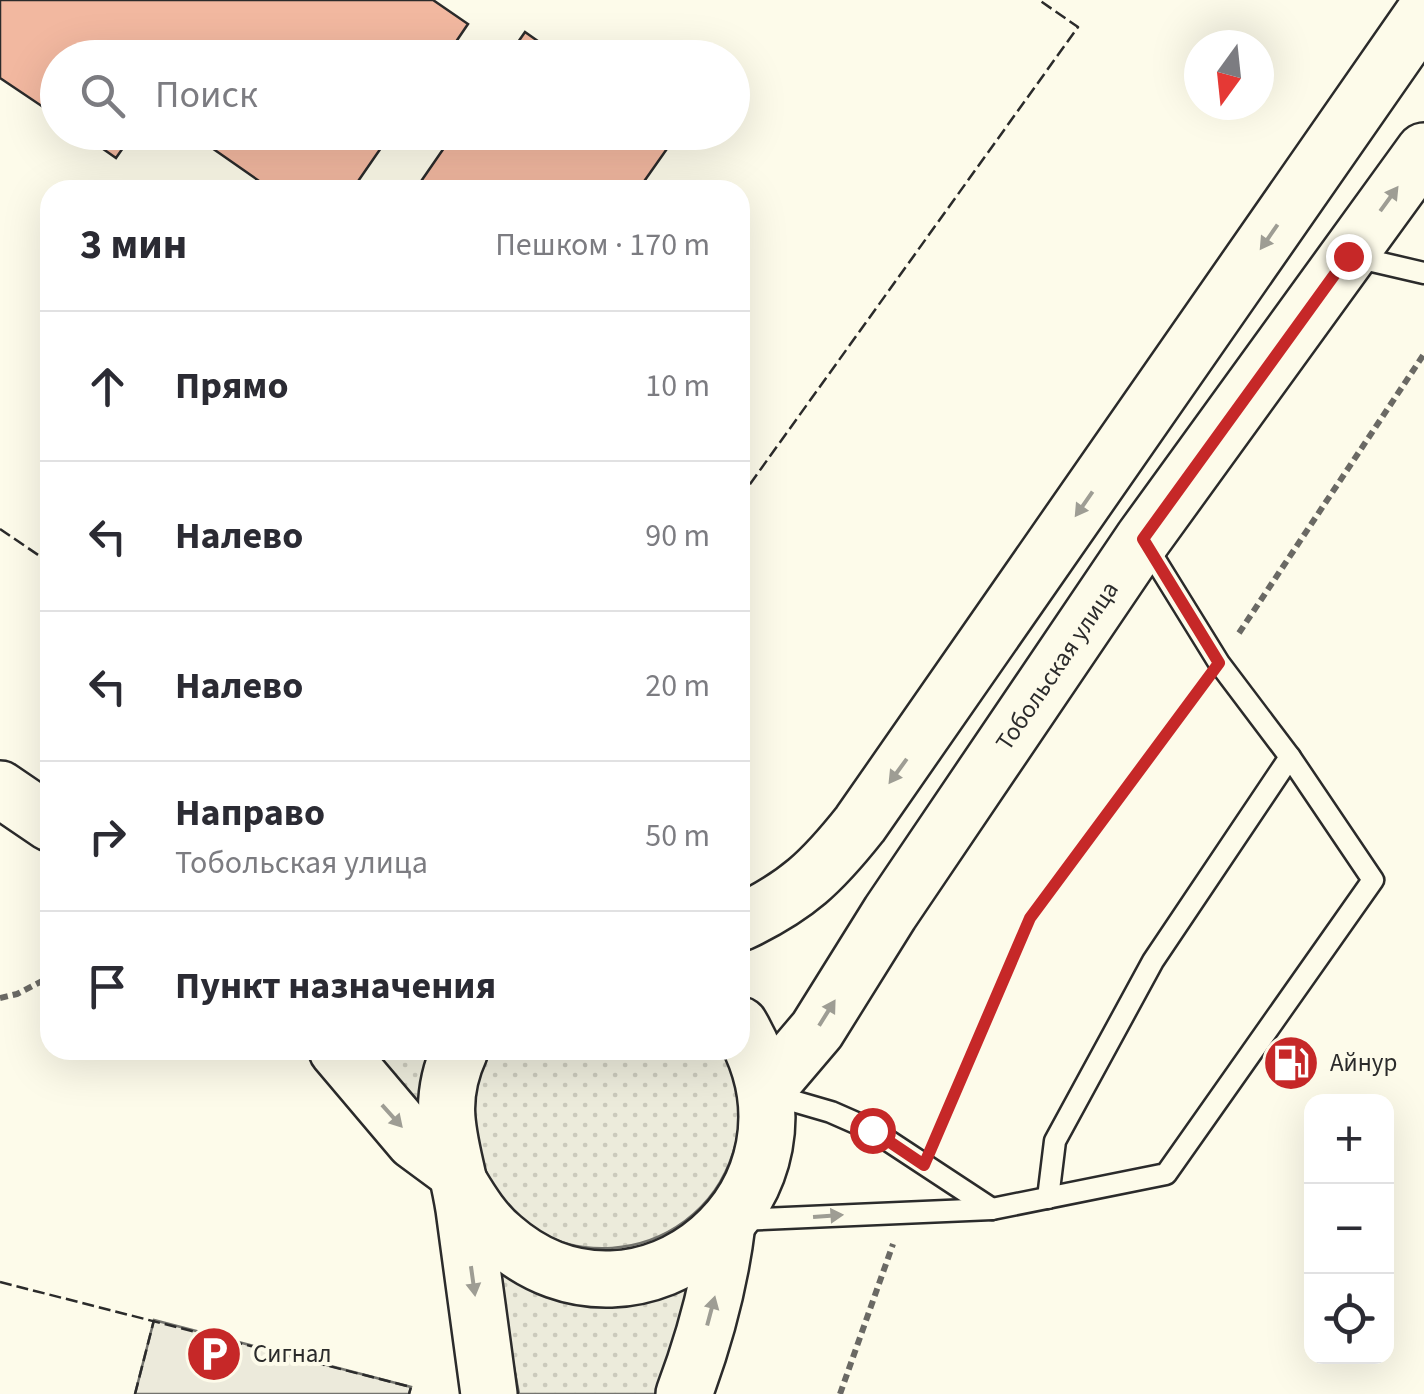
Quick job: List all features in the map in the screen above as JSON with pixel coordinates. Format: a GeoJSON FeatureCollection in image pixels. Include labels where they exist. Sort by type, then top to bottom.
{"type":"FeatureCollection","features":[{"type":"Feature","properties":{"kind":"street"},"geometry":{"type":"LineString","coordinates":[[750,918],[780,904],[824,869],[860,824],[1424,13]]}},
{"type":"Feature","properties":{"kind":"street","name":"Тобольская улица"},"geometry":{"type":"LineString","coordinates":[[767,1092],[816,1030],[890,913],[1143,539],[1424,151]]}},
{"type":"Feature","properties":{"kind":"street"},"geometry":{"type":"LineString","coordinates":[[0,789],[40,815]]}},
{"type":"Feature","properties":{"kind":"street"},"geometry":{"type":"LineString","coordinates":[[346,1060],[414,1140],[458,1178],[478,1213],[502,1238],[530,1258],[562,1271],[596,1277],[630,1276],[664,1268],[694,1252],[729,1222],[748,1195],[761,1166],[768,1135],[767,1092],[761,1066],[750,1045]]}},
{"type":"Feature","properties":{"kind":"street"},"geometry":{"type":"LineString","coordinates":[[457,1060],[449,1084],[448,1143],[458,1178],[488,1394]]}},
{"type":"Feature","properties":{"kind":"street"},"geometry":{"type":"LineString","coordinates":[[684,1394],[721,1275],[729,1222]]}},
{"type":"Feature","properties":{"kind":"lane"},"geometry":{"type":"LineString","coordinates":[[1348,256],[1424,273]]}},
{"type":"Feature","properties":{"kind":"lane"},"geometry":{"type":"LineString","coordinates":[[729,1222],[904,1211],[992,1210],[1166,1174],[1373,880],[1219,663],[1143,539]]}},
{"type":"Feature","properties":{"kind":"lane"},"geometry":{"type":"LineString","coordinates":[[1048,1198],[1055,1141],[1153,960],[1290,758]]}},
{"type":"Feature","properties":{"kind":"lane"},"geometry":{"type":"LineString","coordinates":[[767,1092],[872,1130],[992,1210]]}},
{"type":"Feature","properties":{"kind":"path"},"geometry":{"type":"LineString","coordinates":[[924,1165],[1030,918],[1219,663],[1424,354]]}},
{"type":"Feature","properties":{"kind":"path"},"geometry":{"type":"LineString","coordinates":[[0,998],[40,982]]}},
{"type":"Feature","properties":{"kind":"path"},"geometry":{"type":"LineString","coordinates":[[840,1394],[904,1211]]}},
{"type":"Feature","properties":{"kind":"shaded area"},"geometry":{"type":"Polygon","coordinates":[[[380,1060],[431,1060],[418,1111],[380,1060]]]}},
{"type":"Feature","properties":{"kind":"shaded area"},"geometry":{"type":"Polygon","coordinates":[[[483,1060],[727,1060],[737,1085],[740,1120],[733,1153],[714,1192],[685,1221],[650,1240],[612,1248],[573,1245],[537,1231],[506,1205],[483,1168],[470,1122],[475,1083],[483,1060]]]}},
{"type":"Feature","properties":{"kind":"shaded area"},"geometry":{"type":"Polygon","coordinates":[[[496,1272],[537,1290],[622,1304],[697,1287],[660,1394],[519,1394],[496,1272]]]}},
{"type":"Feature","properties":{"kind":"shaded area","name":"Сигнал"},"geometry":{"type":"Polygon","coordinates":[[[154,1320],[411,1387],[409,1394],[135,1394],[154,1320]]]}},
{"type":"Feature","properties":{"kind":"building"},"geometry":{"type":"Polygon","coordinates":[[[0,0],[433,0],[468,24],[457,40],[40,40],[40,105],[0,78],[0,0]]]}},
{"type":"Feature","properties":{"kind":"building"},"geometry":{"type":"Polygon","coordinates":[[[525,32],[536,40],[519,40],[525,32]]]}},
{"type":"Feature","properties":{"kind":"building"},"geometry":{"type":"Polygon","coordinates":[[[105,150],[122,150],[116,158],[105,150]]]}},
{"type":"Feature","properties":{"kind":"building"},"geometry":{"type":"Polygon","coordinates":[[[215,150],[380,150],[359,180],[258,180],[215,150]]]}},
{"type":"Feature","properties":{"kind":"building"},"geometry":{"type":"Polygon","coordinates":[[[443,150],[666,150],[645,180],[422,180],[443,150]]]}},
{"type":"Feature","properties":{"kind":"fence"},"geometry":{"type":"LineString","coordinates":[[750,484],[1078,27],[1039,0]]}},
{"type":"Feature","properties":{"kind":"fence"},"geometry":{"type":"LineString","coordinates":[[0,529],[40,556]]}},
{"type":"Feature","properties":{"kind":"fence"},"geometry":{"type":"LineString","coordinates":[[0,1282],[411,1387],[409,1394]]}},
{"type":"Feature","properties":{"kind":"fence"},"geometry":{"type":"LineString","coordinates":[[135,1394],[154,1320]]}},
{"type":"Feature","properties":{"kind":"place","name":"Айнур"},"geometry":{"type":"Point","coordinates":[1291,1063]}},
{"type":"Feature","properties":{"kind":"place","name":"Сигнал"},"geometry":{"type":"Point","coordinates":[214,1354]}},
{"type":"Feature","properties":{"kind":"route"},"geometry":{"type":"LineString","coordinates":[[872,1130],[924,1165],[1030,918],[1219,663],[1143,539],[1348,256]]}}]}
